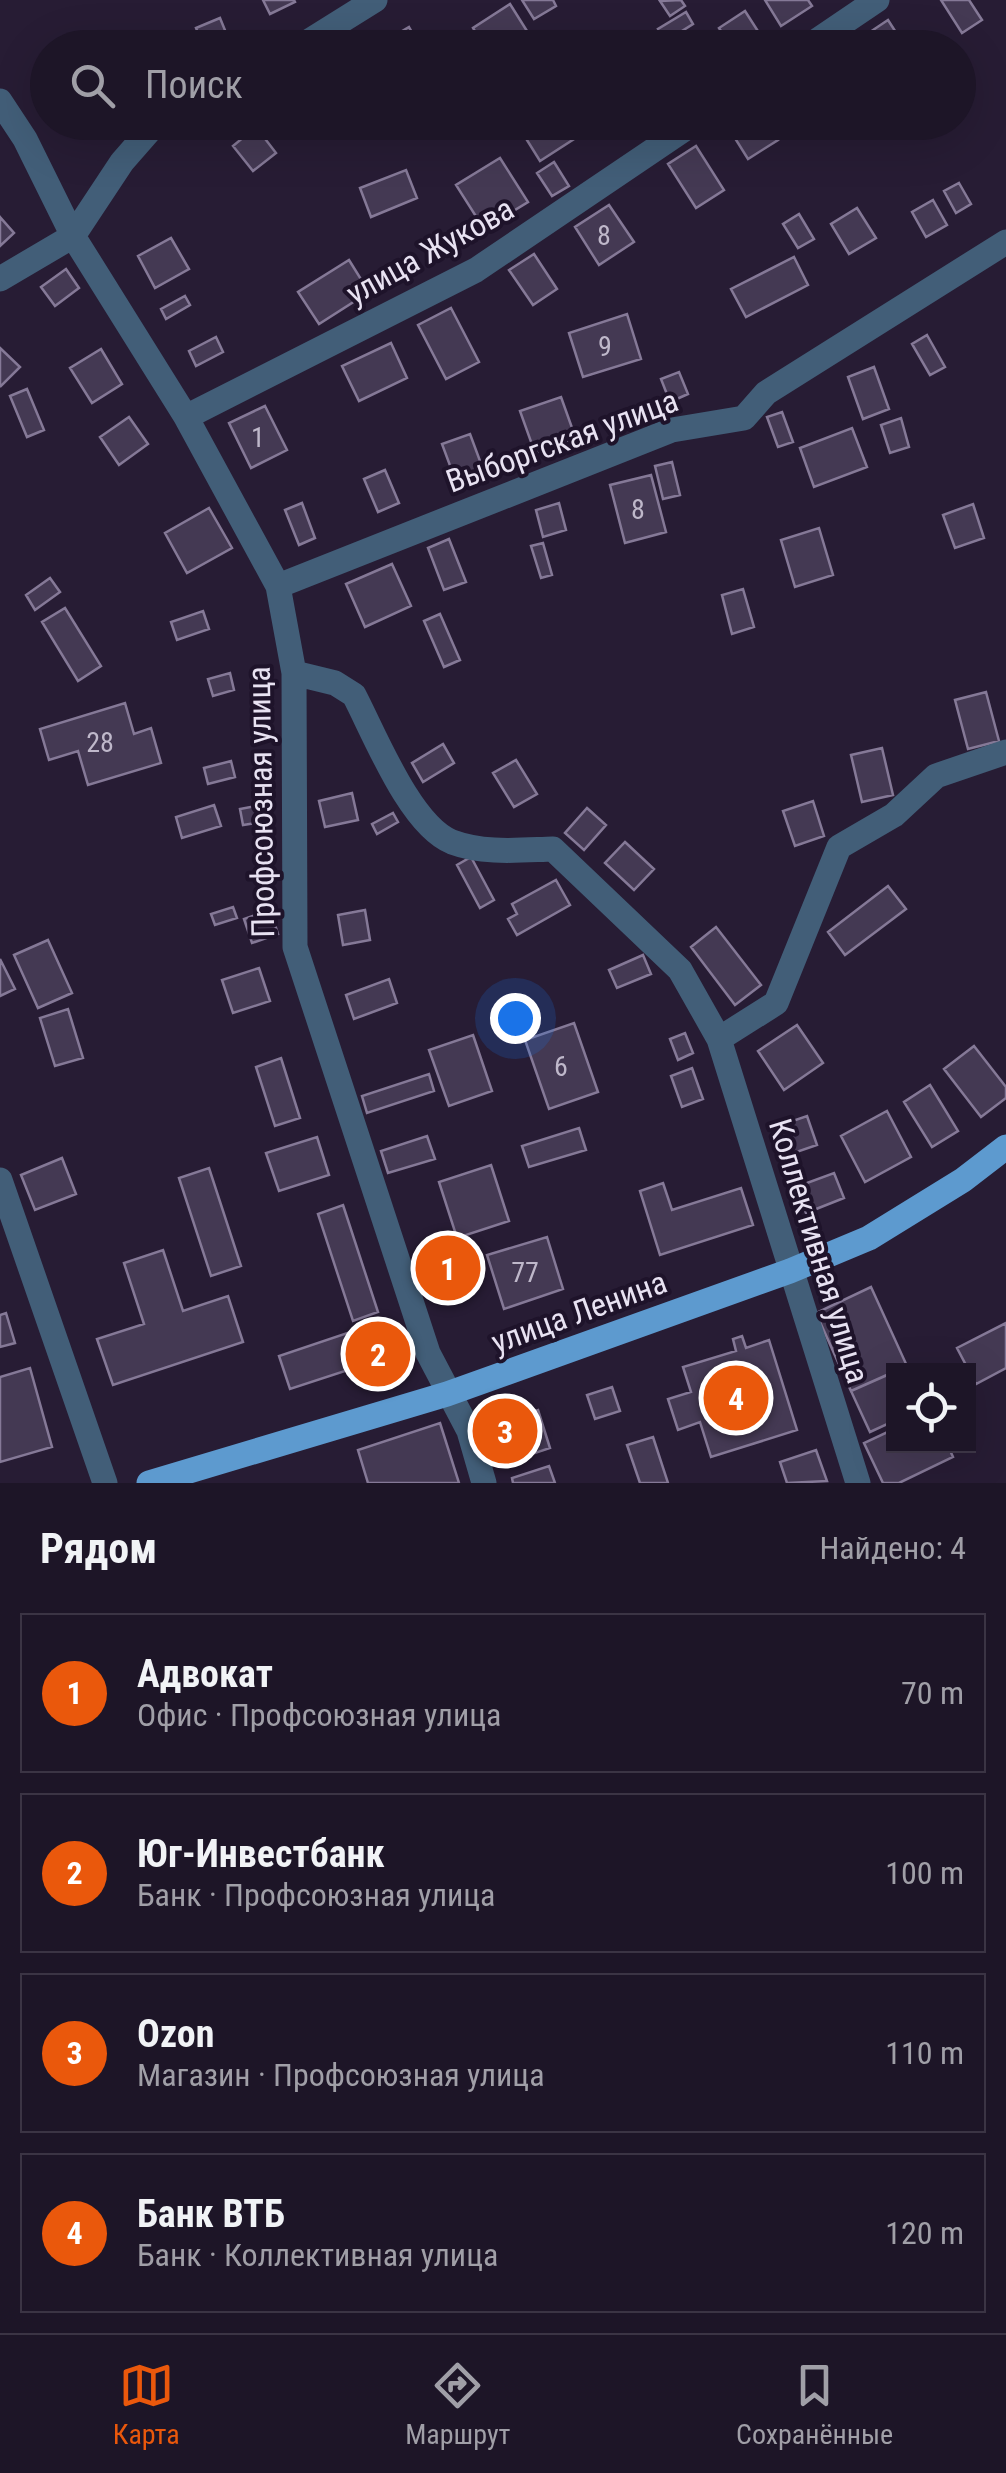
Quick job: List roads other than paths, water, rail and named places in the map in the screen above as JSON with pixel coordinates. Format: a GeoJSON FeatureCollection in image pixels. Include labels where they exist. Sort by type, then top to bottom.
{"type":"FeatureCollection","features":[{"type":"Feature","properties":{"kind":"main road","name":"улица Ленина"},"geometry":{"type":"LineString","coordinates":[[149,1483],[446,1394],[790,1270],[868,1238],[962,1180],[1006,1147]]}},
{"type":"Feature","properties":{"kind":"street"},"geometry":{"type":"LineString","coordinates":[[327,30],[375,0]]}},
{"type":"Feature","properties":{"kind":"street"},"geometry":{"type":"LineString","coordinates":[[833,30],[877,0]]}},
{"type":"Feature","properties":{"kind":"street","name":"Профсоюзная улица"},"geometry":{"type":"LineString","coordinates":[[0,101],[26,139],[73,236],[186,417],[278,586],[294,673],[295,946],[428,1353],[446,1394],[469,1431],[484,1483]]}},
{"type":"Feature","properties":{"kind":"street"},"geometry":{"type":"LineString","coordinates":[[0,279],[73,236],[141,140]]}},
{"type":"Feature","properties":{"kind":"street","name":"улица Жукова"},"geometry":{"type":"LineString","coordinates":[[186,417],[476,270],[668,140]]}},
{"type":"Feature","properties":{"kind":"street","name":"Выборгская улица"},"geometry":{"type":"LineString","coordinates":[[278,586],[672,430],[744,418],[766,393],[1006,242]]}},
{"type":"Feature","properties":{"kind":"street","name":"Коллективная улица"},"geometry":{"type":"LineString","coordinates":[[294,673],[335,684],[354,694],[414,811],[450,841],[496,851],[553,849],[680,970],[719,1038],[858,1483]]}},
{"type":"Feature","properties":{"kind":"street"},"geometry":{"type":"LineString","coordinates":[[719,1038],[776,1003],[839,848],[894,814],[936,776],[1006,752]]}},
{"type":"Feature","properties":{"kind":"street"},"geometry":{"type":"LineString","coordinates":[[0,1180],[106,1483]]}},
{"type":"Feature","properties":{"kind":"place","name":"Адвокат"},"geometry":{"type":"Point","coordinates":[448,1268]}},
{"type":"Feature","properties":{"kind":"place","name":"Юг-Инвестбанк"},"geometry":{"type":"Point","coordinates":[378,1354]}},
{"type":"Feature","properties":{"kind":"place","name":"Банк ВТБ"},"geometry":{"type":"Point","coordinates":[736,1398]}},
{"type":"Feature","properties":{"kind":"place","name":"Ozon"},"geometry":{"type":"Point","coordinates":[505,1431]}}]}
